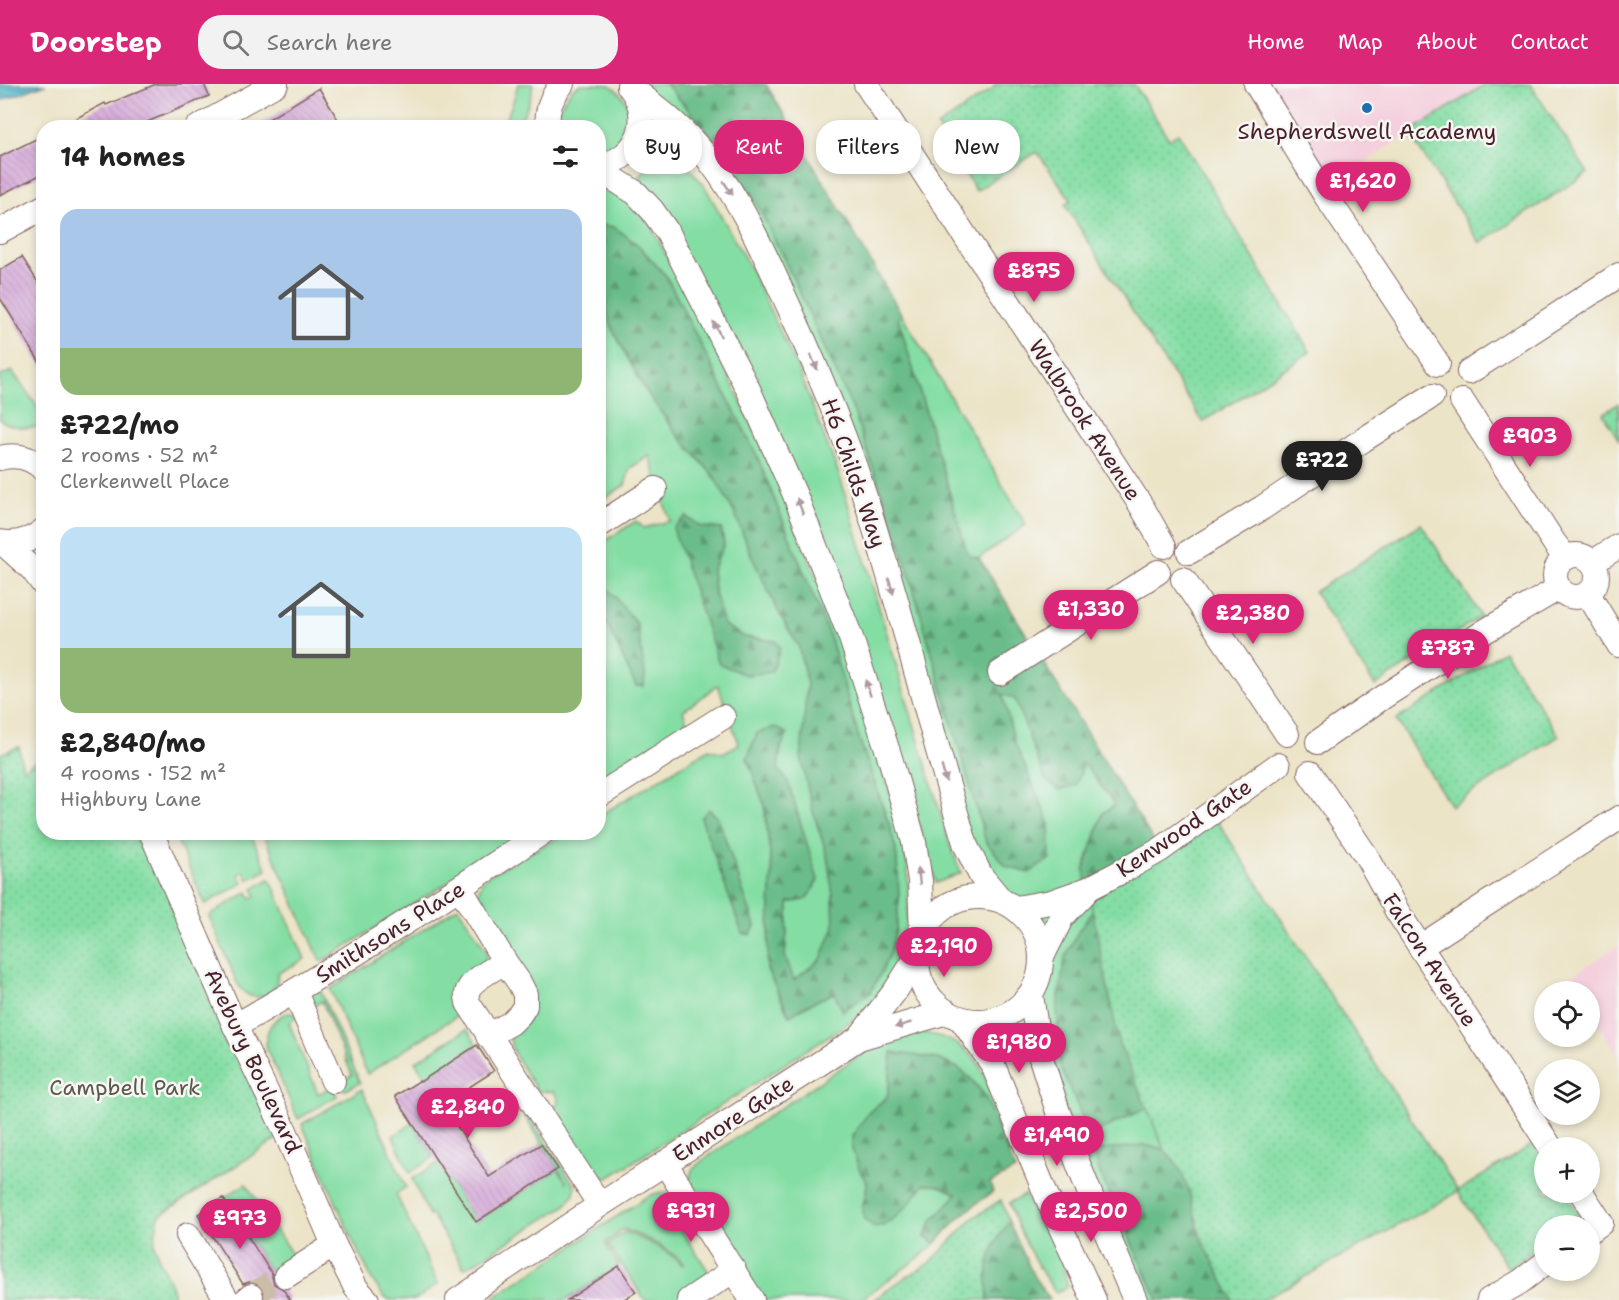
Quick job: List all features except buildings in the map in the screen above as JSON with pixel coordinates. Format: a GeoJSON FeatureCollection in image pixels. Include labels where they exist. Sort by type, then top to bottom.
{"type":"FeatureCollection","features":[{"type":"Feature","properties":{"kind":"street"},"geometry":{"type":"LineString","coordinates":[[211,120],[276,84]]}},
{"type":"Feature","properties":{"kind":"street","name":"Walbrook Avenue"},"geometry":{"type":"LineString","coordinates":[[866,84],[1142,507],[1164,546]]}},
{"type":"Feature","properties":{"kind":"street"},"geometry":{"type":"LineString","coordinates":[[1256,84],[1324,193],[1438,364]]}},
{"type":"Feature","properties":{"kind":"street"},"geometry":{"type":"LineString","coordinates":[[606,165],[621,158],[631,149],[642,124],[637,98],[628,85]]}},
{"type":"Feature","properties":{"kind":"street","name":"H6 Childs Way"},"geometry":{"type":"LineString","coordinates":[[628,85],[664,112],[709,159],[753,232],[799,329],[834,412],[862,488],[966,846],[981,876],[1009,904]]}},
{"type":"Feature","properties":{"kind":"street"},"geometry":{"type":"LineString","coordinates":[[606,173],[636,194],[652,210],[668,233],[749,391],[795,495],[851,638],[912,832],[920,881],[920,979],[930,998],[954,1016],[993,1065],[1050,1204],[1094,1300]]}},
{"type":"Feature","properties":{"kind":"street"},"geometry":{"type":"LineString","coordinates":[[0,231],[36,211]]}},
{"type":"Feature","properties":{"kind":"street"},"geometry":{"type":"LineString","coordinates":[[1469,372],[1619,275]]}},
{"type":"Feature","properties":{"kind":"street"},"geometry":{"type":"LineString","coordinates":[[1445,361],[1459,362],[1469,372],[1471,388],[1462,401],[1456,404],[1443,404],[1432,396],[1429,390],[1429,375],[1438,364],[1445,361]]}},
{"type":"Feature","properties":{"kind":"street"},"geometry":{"type":"LineString","coordinates":[[1189,552],[1262,508],[1432,396]]}},
{"type":"Feature","properties":{"kind":"street"},"geometry":{"type":"LineString","coordinates":[[1462,401],[1566,558]]}},
{"type":"Feature","properties":{"kind":"street"},"geometry":{"type":"LineString","coordinates":[[606,521],[655,489]]}},
{"type":"Feature","properties":{"kind":"street"},"geometry":{"type":"LineString","coordinates":[[1,542],[17,543],[31,540],[36,536]]}},
{"type":"Feature","properties":{"kind":"street"},"geometry":{"type":"LineString","coordinates":[[1,542],[36,574]]}},
{"type":"Feature","properties":{"kind":"street"},"geometry":{"type":"LineString","coordinates":[[1175,543],[1181,545],[1192,557],[1191,569],[1183,579],[1165,579],[1155,567],[1156,555],[1164,546],[1175,543]]}},
{"type":"Feature","properties":{"kind":"street"},"geometry":{"type":"LineString","coordinates":[[1593,562],[1619,546]]}},
{"type":"Feature","properties":{"kind":"street"},"geometry":{"type":"LineString","coordinates":[[1571,555],[1583,556],[1593,562],[1598,576],[1597,583],[1588,594],[1582,597],[1569,596],[1559,588],[1556,572],[1561,561],[1566,558],[1571,555]]}},
{"type":"Feature","properties":{"kind":"street"},"geometry":{"type":"LineString","coordinates":[[1000,673],[1158,572]]}},
{"type":"Feature","properties":{"kind":"street"},"geometry":{"type":"LineString","coordinates":[[1183,579],[1287,734]]}},
{"type":"Feature","properties":{"kind":"street"},"geometry":{"type":"LineString","coordinates":[[1318,742],[1487,630],[1559,588]]}},
{"type":"Feature","properties":{"kind":"street"},"geometry":{"type":"LineString","coordinates":[[1588,594],[1619,645]]}},
{"type":"Feature","properties":{"kind":"street"},"geometry":{"type":"LineString","coordinates":[[606,791],[723,717]]}},
{"type":"Feature","properties":{"kind":"street"},"geometry":{"type":"LineString","coordinates":[[1301,731],[1314,737],[1318,742],[1319,762],[1310,773],[1289,774],[1278,765],[1276,751],[1281,738],[1287,734],[1301,731]]}},
{"type":"Feature","properties":{"kind":"street","name":"Kenwood Gate"},"geometry":{"type":"LineString","coordinates":[[1009,904],[1051,902],[1088,889],[1160,850],[1278,765]]}},
{"type":"Feature","properties":{"kind":"street","name":"Falcon Avenue"},"geometry":{"type":"LineString","coordinates":[[1310,773],[1367,856],[1397,912],[1544,1137]]}},
{"type":"Feature","properties":{"kind":"street"},"geometry":{"type":"LineString","coordinates":[[1420,947],[1619,818]]}},
{"type":"Feature","properties":{"kind":"street","name":"Avebury Boulevard"},"geometry":{"type":"LineString","coordinates":[[154,840],[235,1026],[359,1296]]}},
{"type":"Feature","properties":{"kind":"street","name":"Smithsons Place"},"geometry":{"type":"LineString","coordinates":[[235,1026],[295,992],[460,888],[531,840]]}},
{"type":"Feature","properties":{"kind":"street"},"geometry":{"type":"LineString","coordinates":[[460,888],[525,994],[525,1005],[520,1014],[511,1023],[488,1036]]}},
{"type":"Feature","properties":{"kind":"street","name":"Kenwood Gate"},"geometry":{"type":"LineString","coordinates":[[1042,957],[1062,917],[1088,889]]}},
{"type":"Feature","properties":{"kind":"street"},"geometry":{"type":"LineString","coordinates":[[919,946],[932,918],[946,906],[964,898],[982,896],[1009,904],[1029,921],[1039,938],[1042,957],[1040,977],[1031,995],[1017,1009],[1000,1018],[981,1022],[954,1016]]}},
{"type":"Feature","properties":{"kind":"street","name":"Enmore Gate"},"geometry":{"type":"LineString","coordinates":[[464,1296],[600,1205],[859,1038],[896,990],[919,946]]}},
{"type":"Feature","properties":{"kind":"street"},"geometry":{"type":"LineString","coordinates":[[505,962],[471,986],[467,993],[468,1003],[600,1205]]}},
{"type":"Feature","properties":{"kind":"street"},"geometry":{"type":"LineString","coordinates":[[295,992],[333,1082]]}},
{"type":"Feature","properties":{"kind":"street"},"geometry":{"type":"LineString","coordinates":[[1031,995],[1040,1055],[1058,1112],[1135,1300]]}},
{"type":"Feature","properties":{"kind":"street","name":"Enmore Gate"},"geometry":{"type":"LineString","coordinates":[[859,1038],[954,1016]]}},
{"type":"Feature","properties":{"kind":"street"},"geometry":{"type":"LineString","coordinates":[[665,1163],[753,1300]]}},
{"type":"Feature","properties":{"kind":"street"},"geometry":{"type":"LineString","coordinates":[[188,1235],[227,1300]]}},
{"type":"Feature","properties":{"kind":"street"},"geometry":{"type":"LineString","coordinates":[[286,1276],[334,1245]]}},
{"type":"Feature","properties":{"kind":"street"},"geometry":{"type":"LineString","coordinates":[[688,1300],[734,1270]]}},
{"type":"Feature","properties":{"kind":"street"},"geometry":{"type":"LineString","coordinates":[[1490,1300],[1534,1271]]}},
{"type":"Feature","properties":{"kind":"shaded area","name":"Shepherdswell Academy"},"geometry":{"type":"Polygon","coordinates":[[[1271,84],[1486,84],[1334,182],[1271,84]]]}},
{"type":"Feature","properties":{"kind":"shaded area"},"geometry":{"type":"Polygon","coordinates":[[[1619,945],[1619,1056],[1600,1027],[1600,981],[1570,981],[1568,978],[1619,945]]]}},
{"type":"Feature","properties":{"kind":"green space"},"geometry":{"type":"Polygon","coordinates":[[[518,84],[533,84],[531,96],[520,120],[505,120],[518,84]]]}},
{"type":"Feature","properties":{"kind":"green space"},"geometry":{"type":"Polygon","coordinates":[[[581,84],[609,85],[622,96],[630,113],[630,120],[624,120],[624,140],[618,147],[606,153],[606,120],[558,120],[558,109],[572,89],[581,84]]]}},
{"type":"Feature","properties":{"kind":"green space"},"geometry":{"type":"Polygon","coordinates":[[[626,84],[666,84],[698,120],[660,120],[626,84]]]}},
{"type":"Feature","properties":{"kind":"green space"},"geometry":{"type":"Polygon","coordinates":[[[666,84],[766,84],[787,120],[714,120],[714,141],[702,125],[702,120],[698,120],[666,84]]]}},
{"type":"Feature","properties":{"kind":"green space"},"geometry":{"type":"Polygon","coordinates":[[[994,84],[1134,84],[1169,139],[1178,133],[1310,352],[1203,422],[1065,205],[1071,200],[1037,152],[1020,163],[1020,120],[947,120],[995,87],[994,84]]]}},
{"type":"Feature","properties":{"kind":"green space"},"geometry":{"type":"Polygon","coordinates":[[[1486,84],[1530,84],[1588,173],[1480,243],[1409,133],[1486,84]]]}},
{"type":"Feature","properties":{"kind":"green space"},"geometry":{"type":"Polygon","coordinates":[[[702,125],[714,141],[714,174],[737,174],[755,200],[854,412],[908,570],[986,842],[1015,743],[1001,694],[1015,698],[1045,779],[1084,762],[1115,805],[1103,813],[1084,870],[1093,911],[1078,932],[1090,1135],[1147,1108],[1164,1149],[1142,1145],[1099,1171],[1158,1300],[1135,1300],[1088,1189],[1031,995],[1040,977],[1042,957],[1039,938],[1029,921],[981,876],[885,563],[734,197],[702,164],[702,125]]]}},
{"type":"Feature","properties":{"kind":"green space"},"geometry":{"type":"Polygon","coordinates":[[[804,149],[816,169],[816,174],[819,174],[902,315],[898,318],[968,555],[979,558],[1160,850],[1088,889],[1084,870],[1103,813],[1115,805],[1084,763],[1076,785],[1059,790],[1045,779],[1015,699],[1002,694],[1015,743],[1049,822],[1050,859],[1029,873],[1006,866],[986,842],[908,570],[854,412],[755,200],[737,174],[804,174],[804,149]]]}},
{"type":"Feature","properties":{"kind":"green space"},"geometry":{"type":"Polygon","coordinates":[[[642,174],[694,174],[704,185],[749,266],[798,369],[840,477],[950,845],[961,873],[936,883],[904,774],[665,209],[638,179],[642,174]]]}},
{"type":"Feature","properties":{"kind":"green space"},"geometry":{"type":"Polygon","coordinates":[[[966,174],[1003,174],[976,191],[966,174]]]}},
{"type":"Feature","properties":{"kind":"green space"},"geometry":{"type":"Polygon","coordinates":[[[606,190],[628,201],[649,223],[712,340],[775,475],[831,613],[903,832],[908,870],[908,911],[901,952],[894,970],[885,987],[867,1008],[832,1034],[608,1178],[600,1178],[592,1174],[553,1117],[558,1100],[554,1092],[537,1091],[515,1056],[510,1041],[511,1036],[528,1020],[478,899],[479,889],[487,876],[554,840],[606,840],[606,812],[709,749],[723,753],[739,744],[718,685],[683,711],[687,722],[606,776],[606,622],[636,686],[637,624],[606,586],[606,540],[636,521],[644,528],[670,521],[649,456],[630,468],[625,485],[606,497],[606,311],[614,332],[644,388],[675,432],[713,475],[735,514],[752,557],[779,613],[799,647],[807,684],[802,757],[812,808],[827,855],[833,895],[834,927],[821,959],[794,981],[785,956],[789,902],[804,900],[808,897],[818,880],[788,782],[778,769],[781,747],[747,758],[764,804],[772,871],[767,969],[789,1016],[834,993],[843,1011],[896,929],[899,900],[896,850],[890,827],[858,735],[831,640],[757,456],[666,276],[638,245],[614,227],[606,226],[606,190]],[[686,517],[719,664],[775,641],[744,637],[724,625],[714,590],[712,570],[724,544],[721,529],[702,527],[686,517]]]}},
{"type":"Feature","properties":{"kind":"green space"},"geometry":{"type":"Polygon","coordinates":[[[606,226],[614,227],[638,245],[666,276],[757,456],[831,640],[858,735],[890,827],[896,850],[899,900],[896,929],[883,969],[870,993],[843,1011],[834,993],[807,1005],[790,1016],[767,969],[772,871],[764,804],[747,758],[757,733],[775,727],[788,734],[781,747],[778,769],[788,782],[818,880],[808,897],[801,901],[789,902],[785,956],[794,980],[821,959],[834,927],[833,895],[827,855],[812,808],[801,757],[807,684],[799,647],[779,613],[752,557],[735,514],[713,475],[675,432],[644,388],[614,332],[606,311],[606,226]]]}},
{"type":"Feature","properties":{"kind":"green space"},"geometry":{"type":"Polygon","coordinates":[[[902,315],[1026,525],[979,558],[968,556],[898,318],[902,315]]]}},
{"type":"Feature","properties":{"kind":"green space"},"geometry":{"type":"Polygon","coordinates":[[[12,371],[36,405],[36,427],[21,428],[0,420],[0,376],[12,371]]]}},
{"type":"Feature","properties":{"kind":"green space"},"geometry":{"type":"Polygon","coordinates":[[[1619,403],[1619,440],[1603,414],[1619,403]]]}},
{"type":"Feature","properties":{"kind":"green space"},"geometry":{"type":"Polygon","coordinates":[[[686,517],[702,527],[721,529],[724,544],[712,570],[714,590],[724,625],[744,637],[775,641],[780,647],[771,672],[746,675],[719,664],[673,528],[686,517]]]}},
{"type":"Feature","properties":{"kind":"green space"},"geometry":{"type":"Polygon","coordinates":[[[1421,524],[1481,616],[1375,686],[1314,592],[1421,524]]]}},
{"type":"Feature","properties":{"kind":"green space"},"geometry":{"type":"Polygon","coordinates":[[[606,586],[637,624],[645,674],[644,686],[636,686],[606,622],[606,586]]]}},
{"type":"Feature","properties":{"kind":"green space"},"geometry":{"type":"Polygon","coordinates":[[[1504,651],[1559,736],[1451,806],[1396,720],[1504,651]]]}},
{"type":"Feature","properties":{"kind":"green space","name":"Campbell Park"},"geometry":{"type":"Polygon","coordinates":[[[19,747],[23,770],[36,760],[36,840],[154,840],[286,1133],[159,1216],[155,1245],[174,1300],[0,1300],[0,754],[19,747]]]}},
{"type":"Feature","properties":{"kind":"green space"},"geometry":{"type":"Polygon","coordinates":[[[709,809],[718,818],[755,926],[751,935],[742,933],[701,818],[709,809]]]}},
{"type":"Feature","properties":{"kind":"green space"},"geometry":{"type":"Polygon","coordinates":[[[1212,813],[1458,1191],[1534,1144],[1534,1203],[1571,1203],[1579,1215],[1534,1215],[1534,1252],[1508,1268],[1458,1192],[1263,1300],[1233,1300],[1201,1238],[1189,1191],[1179,1167],[1164,1149],[1119,1043],[1088,889],[1212,813]]]}},
{"type":"Feature","properties":{"kind":"green space"},"geometry":{"type":"Polygon","coordinates":[[[177,840],[253,840],[267,870],[248,880],[244,871],[239,874],[243,883],[205,904],[177,840]]]}},
{"type":"Feature","properties":{"kind":"green space"},"geometry":{"type":"Polygon","coordinates":[[[266,840],[516,840],[321,962],[266,840]]]}},
{"type":"Feature","properties":{"kind":"green space"},"geometry":{"type":"Polygon","coordinates":[[[269,879],[305,959],[277,974],[275,987],[260,997],[247,994],[238,985],[209,916],[248,892],[251,899],[256,895],[253,889],[269,879]]]}},
{"type":"Feature","properties":{"kind":"green space"},"geometry":{"type":"Polygon","coordinates":[[[458,907],[487,952],[463,1012],[367,1074],[330,989],[458,907]]]}},
{"type":"Feature","properties":{"kind":"green space"},"geometry":{"type":"Polygon","coordinates":[[[1093,911],[1119,1043],[1147,1108],[1090,1135],[1060,1066],[1057,1008],[1065,958],[1078,932],[1093,911]]]}},
{"type":"Feature","properties":{"kind":"green space"},"geometry":{"type":"Polygon","coordinates":[[[319,987],[360,1083],[346,1090],[337,1084],[352,1075],[322,1001],[310,1008],[309,996],[319,987]]]}},
{"type":"Feature","properties":{"kind":"green space"},"geometry":{"type":"Polygon","coordinates":[[[289,1013],[294,1014],[296,1018],[289,1023],[318,1094],[332,1087],[337,1096],[298,1119],[269,1055],[266,1043],[270,1026],[278,1018],[289,1013]]]}},
{"type":"Feature","properties":{"kind":"green space"},"geometry":{"type":"Polygon","coordinates":[[[467,1029],[477,1045],[426,1078],[415,1062],[467,1029]]]}},
{"type":"Feature","properties":{"kind":"green space"},"geometry":{"type":"Polygon","coordinates":[[[919,1032],[953,1042],[967,1051],[979,1064],[1016,1149],[1008,1153],[985,1096],[958,1068],[937,1059],[892,1053],[887,1097],[869,1112],[863,1122],[861,1173],[867,1182],[862,1208],[883,1226],[905,1207],[924,1184],[940,1186],[958,1194],[931,1222],[925,1237],[936,1243],[860,1300],[762,1300],[689,1182],[692,1170],[703,1160],[878,1043],[919,1032]]]}},
{"type":"Feature","properties":{"kind":"green space"},"geometry":{"type":"Polygon","coordinates":[[[892,1052],[937,1059],[958,1068],[971,1079],[985,1096],[1015,1170],[990,1183],[993,1192],[962,1215],[936,1243],[925,1237],[931,1222],[957,1194],[940,1186],[924,1184],[903,1211],[882,1225],[874,1227],[864,1219],[862,1208],[867,1182],[852,1149],[852,1136],[869,1112],[887,1097],[892,1052]]]}},
{"type":"Feature","properties":{"kind":"green space"},"geometry":{"type":"Polygon","coordinates":[[[362,1089],[406,1187],[396,1194],[438,1284],[415,1300],[390,1300],[384,1297],[373,1281],[351,1237],[302,1124],[362,1089]]]}},
{"type":"Feature","properties":{"kind":"green space"},"geometry":{"type":"Polygon","coordinates":[[[521,1110],[525,1110],[575,1186],[574,1194],[565,1206],[464,1268],[432,1215],[429,1216],[412,1179],[438,1163],[476,1222],[558,1169],[567,1183],[521,1110]]]}},
{"type":"Feature","properties":{"kind":"green space"},"geometry":{"type":"Polygon","coordinates":[[[413,1123],[434,1157],[410,1173],[393,1136],[413,1123]]]}},
{"type":"Feature","properties":{"kind":"green space"},"geometry":{"type":"Polygon","coordinates":[[[1143,1145],[1164,1149],[1179,1167],[1189,1191],[1201,1238],[1233,1300],[1158,1300],[1099,1171],[1095,1151],[1143,1145]]]}},
{"type":"Feature","properties":{"kind":"green space"},"geometry":{"type":"Polygon","coordinates":[[[246,1184],[299,1265],[276,1280],[223,1198],[246,1184]]]}},
{"type":"Feature","properties":{"kind":"green space"},"geometry":{"type":"Polygon","coordinates":[[[661,1192],[671,1194],[681,1209],[676,1221],[712,1277],[675,1300],[645,1300],[608,1244],[625,1232],[670,1254],[682,1265],[684,1264],[664,1248],[624,1229],[605,1243],[619,1266],[566,1300],[490,1300],[648,1196],[661,1192]]]}},
{"type":"Feature","properties":{"kind":"green space"},"geometry":{"type":"Polygon","coordinates":[[[1025,1195],[1033,1213],[1041,1210],[1058,1246],[1068,1287],[1055,1292],[1023,1238],[1009,1203],[1025,1195]]]}},
{"type":"Feature","properties":{"kind":"green space"},"geometry":{"type":"Polygon","coordinates":[[[1001,1200],[1009,1222],[997,1240],[990,1259],[987,1279],[988,1300],[874,1300],[929,1264],[973,1218],[1001,1200]]]}},
{"type":"Feature","properties":{"kind":"green space"},"geometry":{"type":"Polygon","coordinates":[[[1009,1222],[1034,1277],[1050,1300],[988,1300],[987,1279],[990,1259],[997,1240],[1009,1222]]]}},
{"type":"Feature","properties":{"kind":"water"},"geometry":{"type":"Polygon","coordinates":[[[0,84],[46,84],[0,101],[0,84]]]}},
{"type":"Feature","properties":{"kind":"tunnel"},"geometry":{"type":"LineString","coordinates":[[251,1296],[286,1276]]}},
{"type":"Feature","properties":{"kind":"place","name":"Shepherdswell Academy"},"geometry":{"type":"Point","coordinates":[1367,108]}}]}
